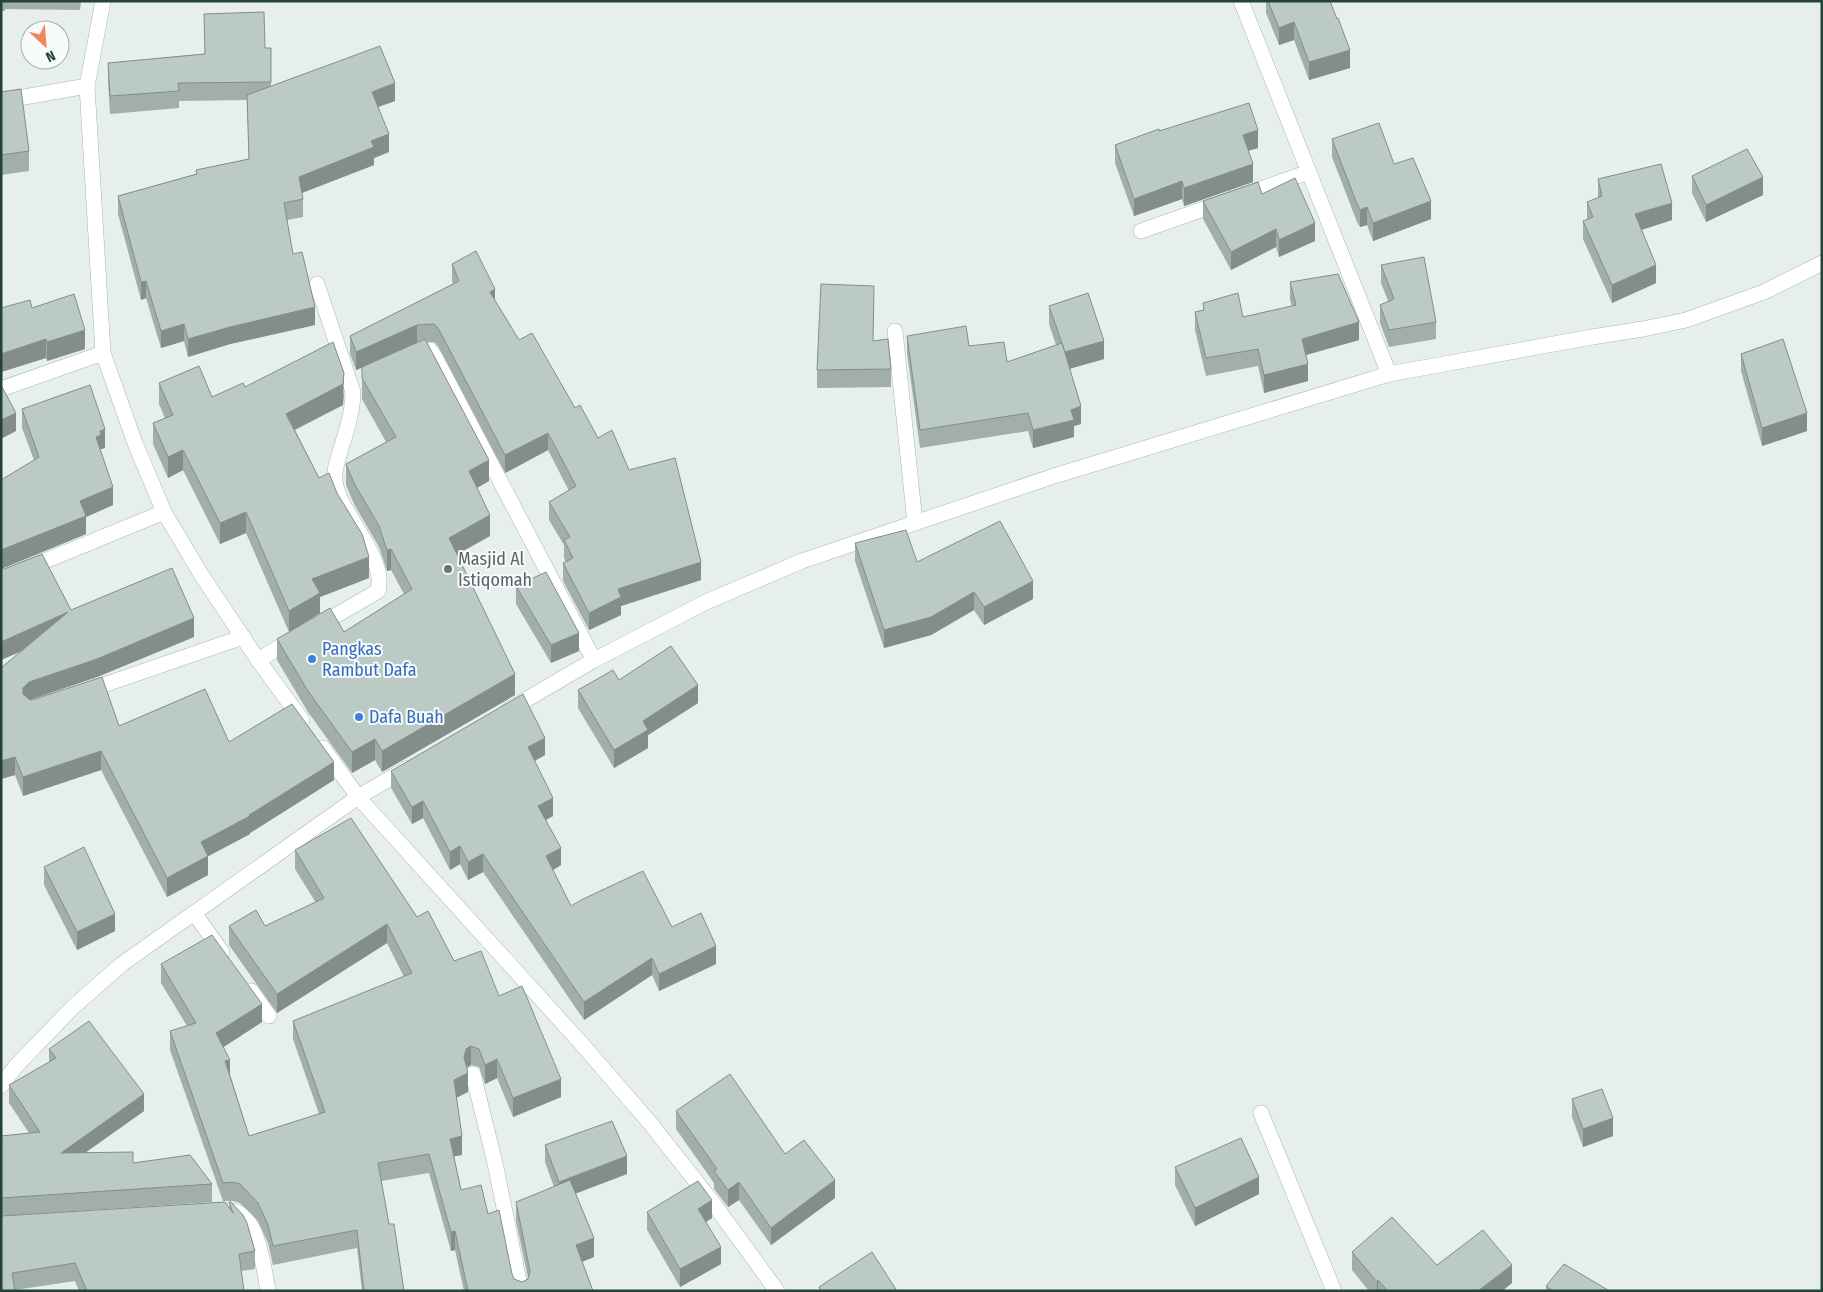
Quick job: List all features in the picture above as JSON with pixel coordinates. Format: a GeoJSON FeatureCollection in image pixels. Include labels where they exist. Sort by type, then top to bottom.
{"type":"FeatureCollection","features":[{"type":"Feature","properties":{"kind":"street"},"geometry":{"type":"LineString","coordinates":[[103,1],[87,86],[104,353],[135,443],[164,512],[202,576],[258,660],[358,797],[574,1035],[650,1123],[713,1202],[777,1291]]}},
{"type":"Feature","properties":{"kind":"street"},"geometry":{"type":"LineString","coordinates":[[1242,1],[1389,374]]}},
{"type":"Feature","properties":{"kind":"street"},"geometry":{"type":"LineString","coordinates":[[1,101],[87,86]]}},
{"type":"Feature","properties":{"kind":"street"},"geometry":{"type":"LineString","coordinates":[[1141,231],[1308,172]]}},
{"type":"Feature","properties":{"kind":"street"},"geometry":{"type":"LineString","coordinates":[[501,714],[594,660],[706,602],[802,561],[915,522],[1054,476],[1389,374],[1686,320],[1764,292],[1822,263]]}},
{"type":"Feature","properties":{"kind":"street"},"geometry":{"type":"LineString","coordinates":[[258,660],[378,591],[380,583],[379,570],[343,502],[335,482],[337,462],[353,406],[355,381],[317,284]]}},
{"type":"Feature","properties":{"kind":"street"},"geometry":{"type":"LineString","coordinates":[[895,332],[915,522]]}},
{"type":"Feature","properties":{"kind":"street"},"geometry":{"type":"LineString","coordinates":[[394,363],[420,351],[430,350],[594,660]]}},
{"type":"Feature","properties":{"kind":"street"},"geometry":{"type":"LineString","coordinates":[[1,389],[104,353]]}},
{"type":"Feature","properties":{"kind":"street"},"geometry":{"type":"LineString","coordinates":[[1,579],[164,512]]}},
{"type":"Feature","properties":{"kind":"street"},"geometry":{"type":"LineString","coordinates":[[69,697],[243,637]]}},
{"type":"Feature","properties":{"kind":"street"},"geometry":{"type":"LineString","coordinates":[[1,1086],[16,1066],[74,1007],[122,964],[358,797],[417,763]]}},
{"type":"Feature","properties":{"kind":"street"},"geometry":{"type":"LineString","coordinates":[[194,913],[229,960]]}},
{"type":"Feature","properties":{"kind":"street"},"geometry":{"type":"LineString","coordinates":[[240,976],[269,1016]]}},
{"type":"Feature","properties":{"kind":"street"},"geometry":{"type":"LineString","coordinates":[[473,1074],[495,1163],[521,1291]]}},
{"type":"Feature","properties":{"kind":"street"},"geometry":{"type":"LineString","coordinates":[[1261,1113],[1329,1289]]}},
{"type":"Feature","properties":{"kind":"street"},"geometry":{"type":"LineString","coordinates":[[215,1212],[234,1210],[245,1218],[258,1238],[268,1291]]}},
{"type":"Feature","properties":{"kind":"building"},"geometry":{"type":"Polygon","coordinates":[[[1268,1],[1330,1],[1350,50],[1309,62],[1294,22],[1279,28],[1268,1]]]}},
{"type":"Feature","properties":{"kind":"building"},"geometry":{"type":"Polygon","coordinates":[[[264,12],[265,48],[271,48],[271,82],[178,83],[179,91],[110,96],[108,63],[205,54],[204,14],[264,12]]]}},
{"type":"Feature","properties":{"kind":"building"},"geometry":{"type":"Polygon","coordinates":[[[380,46],[395,83],[372,92],[389,134],[371,141],[374,147],[299,177],[303,199],[284,203],[293,254],[302,252],[315,307],[188,339],[184,324],[161,331],[146,281],[141,282],[118,196],[197,174],[196,170],[249,159],[247,95],[380,46]]]}},
{"type":"Feature","properties":{"kind":"building"},"geometry":{"type":"Polygon","coordinates":[[[21,89],[29,151],[1,155],[1,92],[21,89]]]}},
{"type":"Feature","properties":{"kind":"building"},"geometry":{"type":"Polygon","coordinates":[[[1249,103],[1258,130],[1243,135],[1253,164],[1184,188],[1182,181],[1134,199],[1115,145],[1159,129],[1159,131],[1249,103]]]}},
{"type":"Feature","properties":{"kind":"building"},"geometry":{"type":"Polygon","coordinates":[[[1379,123],[1394,164],[1413,158],[1431,201],[1373,223],[1367,207],[1360,210],[1357,204],[1332,139],[1379,123]]]}},
{"type":"Feature","properties":{"kind":"building"},"geometry":{"type":"Polygon","coordinates":[[[1747,149],[1763,177],[1706,205],[1692,176],[1747,149]]]}},
{"type":"Feature","properties":{"kind":"building"},"geometry":{"type":"Polygon","coordinates":[[[1661,164],[1672,203],[1635,214],[1656,265],[1612,285],[1583,221],[1593,217],[1587,202],[1602,196],[1598,179],[1661,164]]]}},
{"type":"Feature","properties":{"kind":"building"},"geometry":{"type":"Polygon","coordinates":[[[1295,178],[1315,223],[1279,240],[1276,229],[1231,252],[1203,201],[1258,182],[1262,194],[1295,178]]]}},
{"type":"Feature","properties":{"kind":"building"},"geometry":{"type":"Polygon","coordinates":[[[476,251],[495,289],[490,292],[519,340],[532,333],[575,408],[580,405],[598,438],[612,430],[629,470],[675,458],[701,562],[618,589],[621,597],[589,613],[563,563],[573,558],[564,540],[570,537],[549,502],[576,486],[548,433],[505,455],[438,328],[434,324],[417,325],[356,352],[350,336],[459,281],[452,264],[476,251]]]}},
{"type":"Feature","properties":{"kind":"building"},"geometry":{"type":"Polygon","coordinates":[[[1424,257],[1436,322],[1389,330],[1380,305],[1394,299],[1381,265],[1424,257]]]}},
{"type":"Feature","properties":{"kind":"building"},"geometry":{"type":"Polygon","coordinates":[[[1338,274],[1359,322],[1302,339],[1308,364],[1264,375],[1258,349],[1206,358],[1195,312],[1204,310],[1203,303],[1238,293],[1243,317],[1296,305],[1290,282],[1338,274]]]}},
{"type":"Feature","properties":{"kind":"building"},"geometry":{"type":"Polygon","coordinates":[[[821,284],[874,286],[873,341],[888,339],[891,369],[817,370],[821,284]]]}},
{"type":"Feature","properties":{"kind":"building"},"geometry":{"type":"Polygon","coordinates":[[[1088,293],[1104,341],[1065,352],[1049,306],[1088,293]]]}},
{"type":"Feature","properties":{"kind":"building"},"geometry":{"type":"Polygon","coordinates":[[[74,294],[85,330],[47,342],[46,339],[1,354],[1,308],[30,300],[32,308],[74,294]]]}},
{"type":"Feature","properties":{"kind":"building"},"geometry":{"type":"Polygon","coordinates":[[[966,326],[969,346],[1004,342],[1007,362],[1062,343],[1081,406],[1071,410],[1074,420],[1033,430],[1028,413],[920,430],[907,336],[966,326]]]}},
{"type":"Feature","properties":{"kind":"building"},"geometry":{"type":"Polygon","coordinates":[[[425,339],[489,460],[469,471],[490,515],[449,538],[515,674],[382,751],[375,739],[352,752],[308,691],[277,639],[330,608],[344,632],[412,589],[391,549],[387,550],[379,526],[354,483],[346,464],[396,437],[362,378],[362,367],[425,339]]]}},
{"type":"Feature","properties":{"kind":"building"},"geometry":{"type":"Polygon","coordinates":[[[1783,339],[1807,413],[1762,428],[1741,354],[1783,339]]]}},
{"type":"Feature","properties":{"kind":"building"},"geometry":{"type":"Polygon","coordinates":[[[333,342],[344,373],[343,384],[286,414],[319,478],[329,473],[337,493],[362,534],[369,557],[312,579],[320,593],[289,611],[246,512],[220,523],[183,450],[168,457],[153,423],[173,415],[159,383],[199,366],[212,397],[243,383],[245,387],[333,342]]]}},
{"type":"Feature","properties":{"kind":"building"},"geometry":{"type":"Polygon","coordinates":[[[1,385],[16,413],[1,420],[1,385]]]}},
{"type":"Feature","properties":{"kind":"building"},"geometry":{"type":"Polygon","coordinates":[[[90,385],[105,429],[100,431],[101,435],[96,437],[113,487],[80,501],[86,516],[1,550],[1,480],[39,457],[22,409],[90,385]]]}},
{"type":"Feature","properties":{"kind":"building"},"geometry":{"type":"Polygon","coordinates":[[[1000,521],[1033,581],[984,607],[974,592],[931,617],[884,630],[855,543],[906,530],[917,562],[1000,521]]]}},
{"type":"Feature","properties":{"kind":"building"},"geometry":{"type":"Polygon","coordinates":[[[42,554],[71,610],[172,568],[194,618],[97,659],[29,682],[23,688],[23,694],[30,700],[102,677],[119,726],[205,689],[229,742],[292,704],[334,762],[250,816],[201,842],[208,856],[167,878],[101,751],[23,777],[15,757],[1,761],[1,668],[68,612],[1,642],[1,569],[42,554]]]}},
{"type":"Feature","properties":{"kind":"building"},"geometry":{"type":"Polygon","coordinates":[[[546,572],[579,633],[551,645],[516,586],[546,572]]]}},
{"type":"Feature","properties":{"kind":"building"},"geometry":{"type":"Polygon","coordinates":[[[671,646],[698,685],[643,721],[648,730],[614,750],[578,690],[613,670],[619,680],[671,646]]]}},
{"type":"Feature","properties":{"kind":"building"},"geometry":{"type":"Polygon","coordinates":[[[523,694],[545,738],[528,747],[553,798],[538,806],[561,848],[546,856],[571,906],[643,871],[672,927],[701,913],[716,946],[659,974],[652,958],[584,1002],[483,854],[468,862],[460,846],[450,852],[423,801],[412,807],[391,771],[523,694]]]}},
{"type":"Feature","properties":{"kind":"building"},"geometry":{"type":"Polygon","coordinates":[[[351,818],[417,917],[428,911],[454,961],[481,951],[499,996],[522,986],[561,1079],[513,1098],[497,1059],[485,1065],[479,1049],[471,1046],[466,1049],[464,1057],[468,1073],[454,1080],[462,1136],[450,1139],[461,1190],[481,1185],[488,1214],[499,1210],[512,1274],[514,1279],[522,1282],[528,1279],[530,1271],[516,1202],[570,1180],[594,1238],[576,1245],[593,1291],[468,1291],[455,1231],[451,1232],[429,1154],[378,1163],[389,1224],[394,1224],[404,1291],[364,1291],[357,1230],[273,1246],[268,1225],[258,1203],[240,1184],[233,1182],[223,1183],[170,1031],[196,1023],[161,964],[212,935],[262,1004],[216,1033],[230,1060],[225,1061],[249,1136],[325,1112],[293,1021],[412,973],[387,924],[277,994],[229,926],[256,910],[265,926],[324,898],[295,850],[351,818]]]}},
{"type":"Feature","properties":{"kind":"building"},"geometry":{"type":"Polygon","coordinates":[[[84,847],[115,914],[77,932],[44,867],[84,847]]]}},
{"type":"Feature","properties":{"kind":"building"},"geometry":{"type":"Polygon","coordinates":[[[89,1021],[144,1094],[61,1153],[133,1152],[133,1163],[190,1155],[212,1184],[1,1198],[1,1136],[40,1132],[9,1085],[56,1058],[49,1049],[89,1021]]]}},
{"type":"Feature","properties":{"kind":"building"},"geometry":{"type":"Polygon","coordinates":[[[730,1074],[785,1154],[804,1140],[835,1180],[771,1228],[739,1182],[728,1190],[714,1171],[717,1169],[676,1111],[730,1074]]]}},
{"type":"Feature","properties":{"kind":"building"},"geometry":{"type":"Polygon","coordinates":[[[1602,1089],[1613,1118],[1583,1129],[1572,1099],[1602,1089]]]}},
{"type":"Feature","properties":{"kind":"building"},"geometry":{"type":"Polygon","coordinates":[[[612,1121],[627,1156],[559,1182],[545,1145],[612,1121]]]}},
{"type":"Feature","properties":{"kind":"building"},"geometry":{"type":"Polygon","coordinates":[[[1241,1138],[1259,1177],[1195,1208],[1175,1167],[1241,1138]]]}},
{"type":"Feature","properties":{"kind":"building"},"geometry":{"type":"Polygon","coordinates":[[[698,1181],[712,1200],[698,1209],[721,1247],[680,1269],[647,1212],[698,1181]]]}},
{"type":"Feature","properties":{"kind":"building"},"geometry":{"type":"Polygon","coordinates":[[[225,1202],[233,1213],[229,1202],[243,1215],[255,1251],[239,1254],[244,1291],[87,1291],[75,1263],[12,1273],[15,1291],[1,1291],[1,1216],[225,1202]]]}},
{"type":"Feature","properties":{"kind":"building"},"geometry":{"type":"Polygon","coordinates":[[[1392,1217],[1437,1265],[1483,1230],[1512,1265],[1478,1291],[1388,1291],[1378,1280],[1377,1282],[1352,1252],[1392,1217]]]}},
{"type":"Feature","properties":{"kind":"building"},"geometry":{"type":"Polygon","coordinates":[[[872,1252],[897,1291],[821,1291],[819,1287],[872,1252]]]}},
{"type":"Feature","properties":{"kind":"building"},"geometry":{"type":"Polygon","coordinates":[[[1564,1264],[1608,1290],[1553,1291],[1546,1286],[1564,1264]]]}},
{"type":"Feature","properties":{"kind":"place","name":"Masjid Al Istiqomah"},"geometry":{"type":"Point","coordinates":[448,569]}},
{"type":"Feature","properties":{"kind":"place","name":"Pangkas Rambut Dafa"},"geometry":{"type":"Point","coordinates":[312,659]}},
{"type":"Feature","properties":{"kind":"place","name":"Dafa Buah"},"geometry":{"type":"Point","coordinates":[359,717]}}]}
